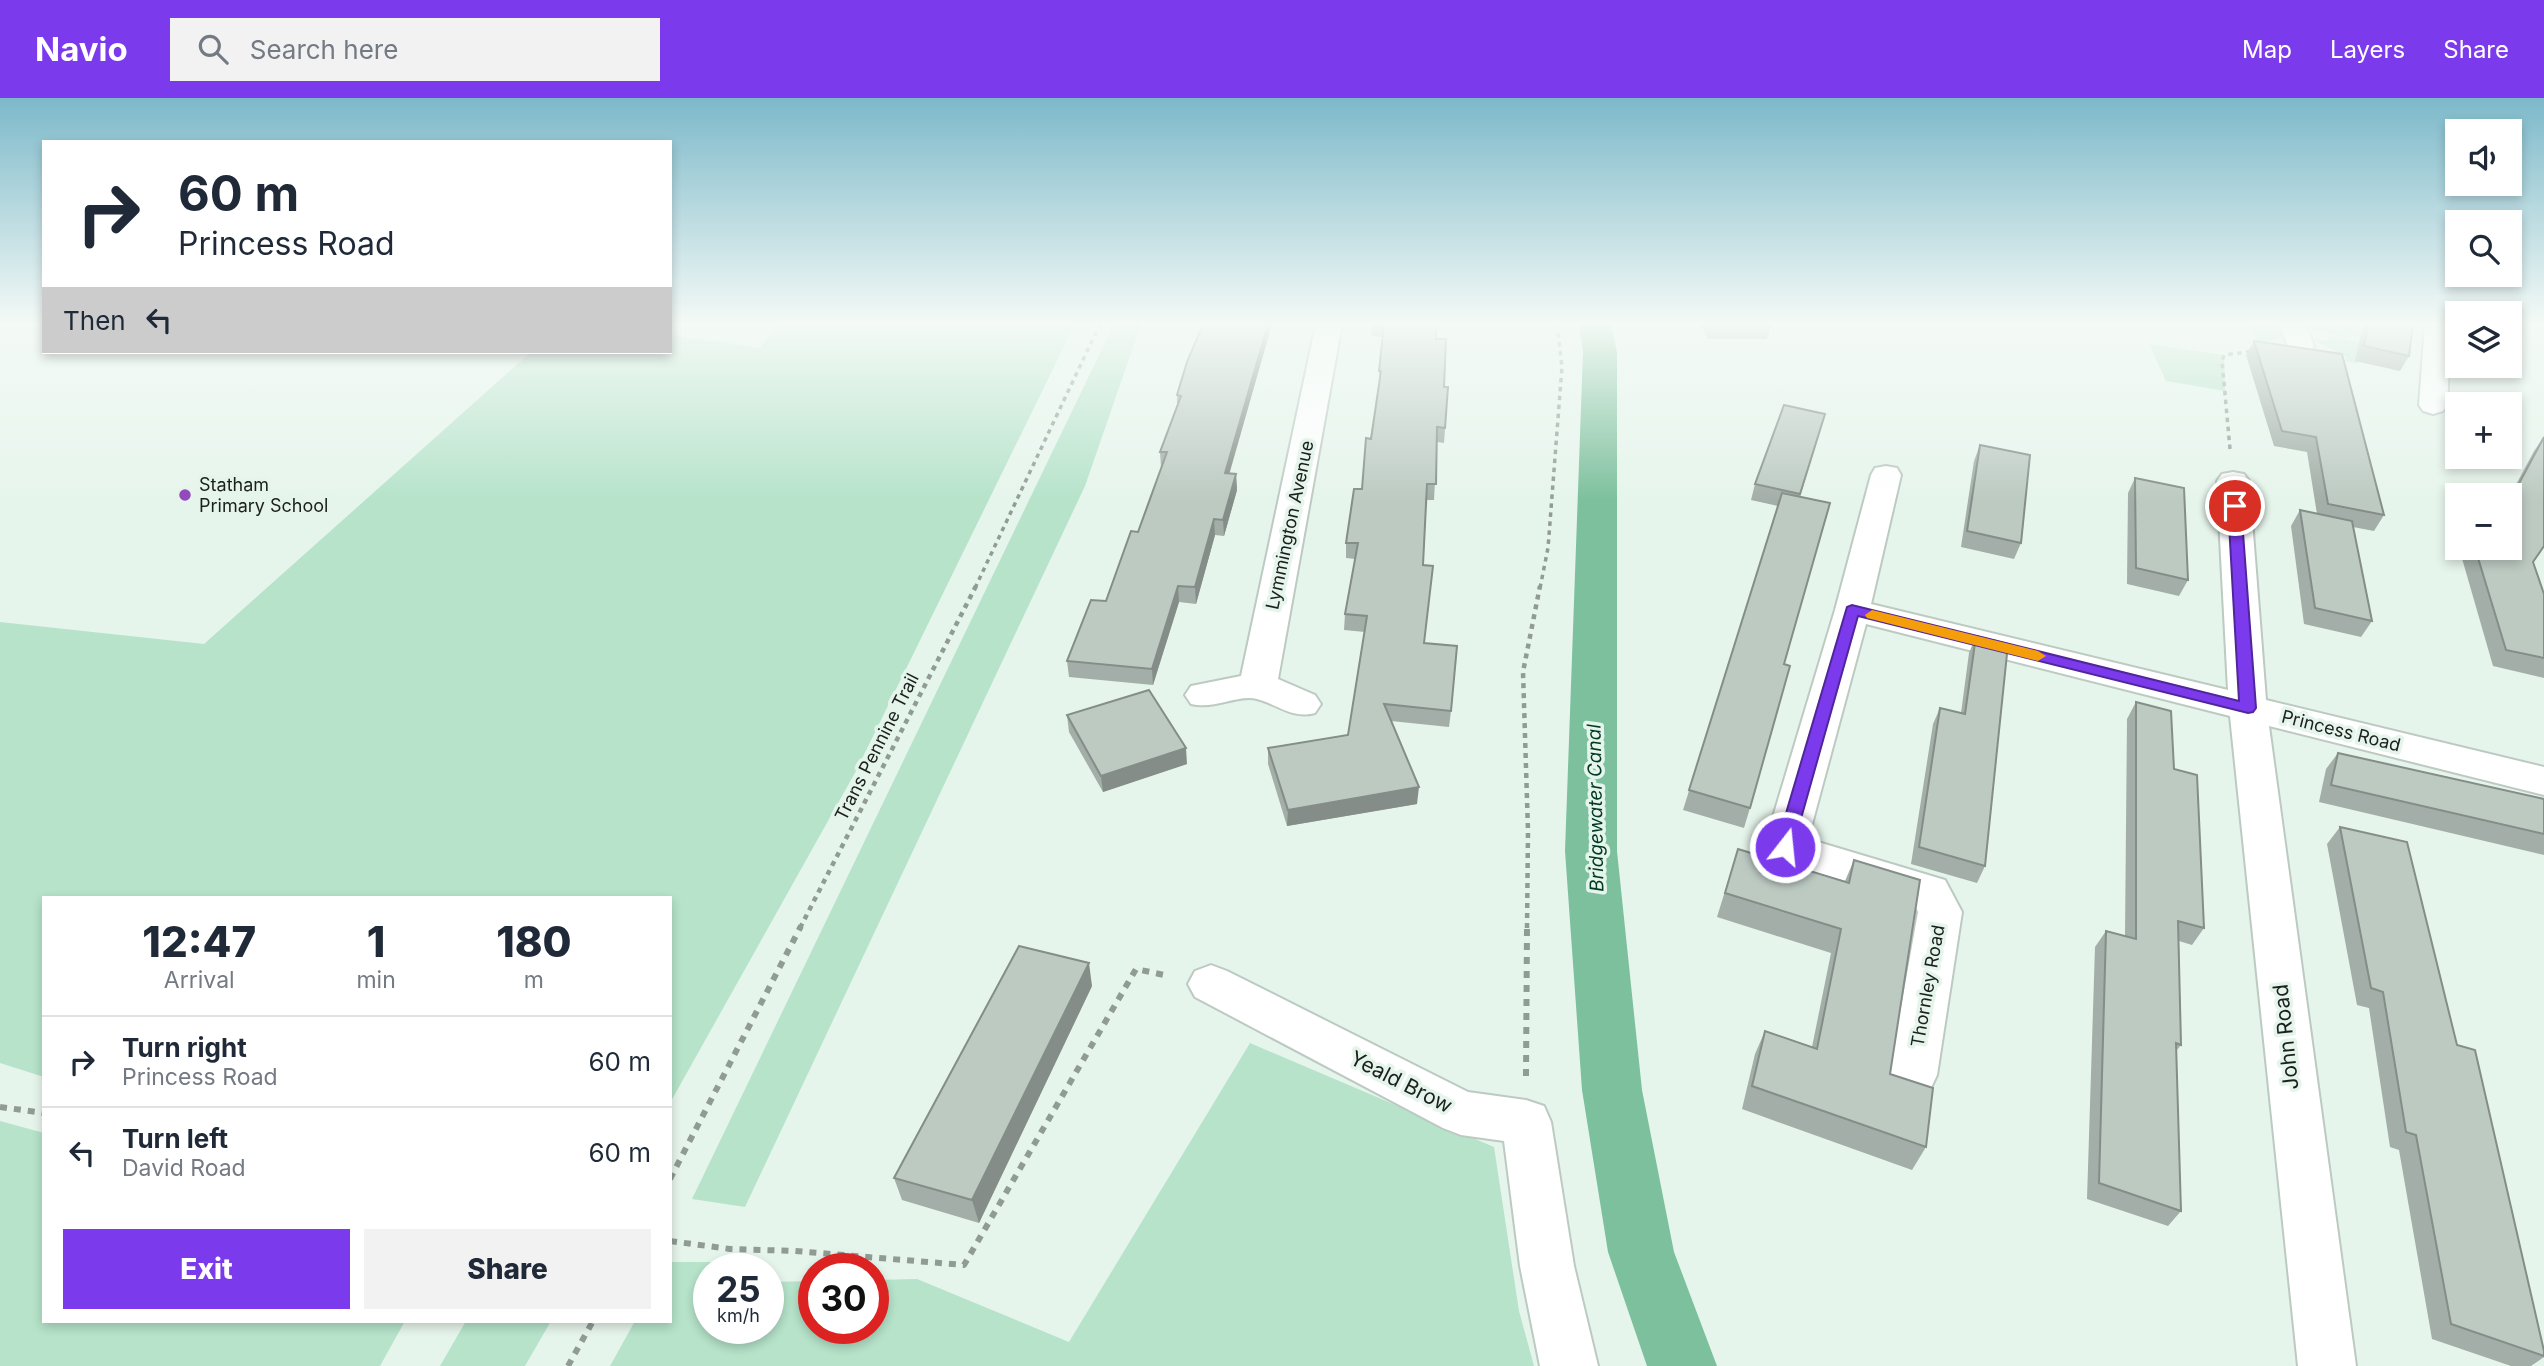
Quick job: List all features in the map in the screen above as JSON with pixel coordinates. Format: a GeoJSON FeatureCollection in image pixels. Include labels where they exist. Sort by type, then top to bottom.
{"type":"FeatureCollection","features":[{"type":"Feature","properties":{"kind":"street","name":"Lymmington Avenue"},"geometry":{"type":"LineString","coordinates":[[1258,685],[1317,383]]}},
{"type":"Feature","properties":{"kind":"street"},"geometry":{"type":"LineString","coordinates":[[2433,405],[2434,383]]}},
{"type":"Feature","properties":{"kind":"street","name":"Thornley Road"},"geometry":{"type":"LineString","coordinates":[[1886,475],[1852,610],[1785,847],[1930,892],[1941,912],[1913,1075]]}},
{"type":"Feature","properties":{"kind":"street","name":"John Road"},"geometry":{"type":"LineString","coordinates":[[2233,481],[2248,708],[2327,1366]]}},
{"type":"Feature","properties":{"kind":"street","name":"Princess Road"},"geometry":{"type":"LineString","coordinates":[[1852,610],[2544,780]]}},
{"type":"Feature","properties":{"kind":"street"},"geometry":{"type":"LineString","coordinates":[[1204,695],[1258,685],[1302,704]]}},
{"type":"Feature","properties":{"kind":"street","name":"Yeald Brow"},"geometry":{"type":"LineString","coordinates":[[1211,984],[1461,1113],[1526,1122]]}},
{"type":"Feature","properties":{"kind":"street"},"geometry":{"type":"LineString","coordinates":[[1526,1122],[1547,1266],[1569,1366]]}},
{"type":"Feature","properties":{"kind":"path","name":"Trans Pennine Trail"},"geometry":{"type":"LineString","coordinates":[[672,1175],[953,635],[1072,383]]}},
{"type":"Feature","properties":{"kind":"path"},"geometry":{"type":"LineString","coordinates":[[1526,1122],[1528,831],[1523,672],[1548,548],[1561,383]]}},
{"type":"Feature","properties":{"kind":"path"},"geometry":{"type":"LineString","coordinates":[[2224,383],[2233,481]]}},
{"type":"Feature","properties":{"kind":"path"},"geometry":{"type":"LineString","coordinates":[[672,1241],[730,1249],[795,1251],[964,1265],[1136,969],[1211,984]]}},
{"type":"Feature","properties":{"kind":"path"},"geometry":{"type":"LineString","coordinates":[[0,1107],[42,1113]]}},
{"type":"Feature","properties":{"kind":"path"},"geometry":{"type":"LineString","coordinates":[[568,1366],[592,1323]]}},
{"type":"Feature","properties":{"kind":"green space"},"geometry":{"type":"Polygon","coordinates":[[[496,383],[1046,383],[856,771],[672,1099],[672,896],[42,896],[42,1076],[0,1063],[0,622],[204,644],[496,383]]]}},
{"type":"Feature","properties":{"kind":"green space"},"geometry":{"type":"Polygon","coordinates":[[[1085,383],[1121,383],[1085,486],[745,1207],[692,1199],[1085,383]]]}},
{"type":"Feature","properties":{"kind":"green space"},"geometry":{"type":"Polygon","coordinates":[[[2179,383],[2225,383],[2225,391],[2179,383]]]}},
{"type":"Feature","properties":{"kind":"green space"},"geometry":{"type":"Polygon","coordinates":[[[1250,1043],[1494,1147],[1519,1311],[1534,1366],[610,1366],[634,1323],[672,1323],[672,1262],[693,1262],[693,1344],[784,1344],[784,1282],[798,1281],[798,1344],[889,1344],[889,1280],[917,1279],[1069,1342],[1250,1043]]]}},
{"type":"Feature","properties":{"kind":"green space"},"geometry":{"type":"Polygon","coordinates":[[[0,1121],[42,1132],[42,1323],[404,1323],[380,1366],[0,1366],[0,1121]]]}},
{"type":"Feature","properties":{"kind":"green space"},"geometry":{"type":"Polygon","coordinates":[[[465,1323],[550,1323],[525,1366],[440,1366],[465,1323]]]}},
{"type":"Feature","properties":{"kind":"building"},"geometry":{"type":"Polygon","coordinates":[[[1181,383],[1251,383],[1225,473],[1236,474],[1223,520],[1214,519],[1195,587],[1178,586],[1152,669],[1067,661],[1091,600],[1106,601],[1131,531],[1138,532],[1167,452],[1160,452],[1181,396],[1177,395],[1181,383]]]}},
{"type":"Feature","properties":{"kind":"building"},"geometry":{"type":"Polygon","coordinates":[[[1379,383],[1444,383],[1444,387],[1448,387],[1445,428],[1437,427],[1436,484],[1427,484],[1423,565],[1433,566],[1424,643],[1457,646],[1451,711],[1384,704],[1419,787],[1288,810],[1268,748],[1348,735],[1367,616],[1345,614],[1358,543],[1346,543],[1354,489],[1362,489],[1366,438],[1371,439],[1379,383]]]}},
{"type":"Feature","properties":{"kind":"building"},"geometry":{"type":"Polygon","coordinates":[[[2267,383],[2350,383],[2384,515],[2328,504],[2316,437],[2282,431],[2267,383]]]}},
{"type":"Feature","properties":{"kind":"building"},"geometry":{"type":"Polygon","coordinates":[[[1784,405],[1825,414],[1800,494],[1755,484],[1784,405]]]}},
{"type":"Feature","properties":{"kind":"building"},"geometry":{"type":"Polygon","coordinates":[[[2544,437],[2544,546],[2533,562],[2544,594],[2544,658],[2506,650],[2479,560],[2522,560],[2522,483],[2519,483],[2544,437]]]}},
{"type":"Feature","properties":{"kind":"building"},"geometry":{"type":"Polygon","coordinates":[[[1980,445],[2030,455],[2021,543],[1967,531],[1980,445]]]}},
{"type":"Feature","properties":{"kind":"building"},"geometry":{"type":"Polygon","coordinates":[[[2135,478],[2184,488],[2188,580],[2136,568],[2135,478]]]}},
{"type":"Feature","properties":{"kind":"building"},"geometry":{"type":"Polygon","coordinates":[[[1782,493],[1830,503],[1784,664],[1790,666],[1750,808],[1689,790],[1782,493]]]}},
{"type":"Feature","properties":{"kind":"building"},"geometry":{"type":"Polygon","coordinates":[[[2300,510],[2352,521],[2372,621],[2315,608],[2300,510]]]}},
{"type":"Feature","properties":{"kind":"building"},"geometry":{"type":"Polygon","coordinates":[[[1976,636],[2008,644],[1985,866],[1919,847],[1940,708],[1965,714],[1976,636]]]}},
{"type":"Feature","properties":{"kind":"building"},"geometry":{"type":"Polygon","coordinates":[[[1149,690],[1186,748],[1101,776],[1067,715],[1149,690]]]}},
{"type":"Feature","properties":{"kind":"building"},"geometry":{"type":"Polygon","coordinates":[[[2136,702],[2171,711],[2174,769],[2197,775],[2204,928],[2178,921],[2181,1045],[2176,1043],[2181,1211],[2099,1183],[2106,931],[2136,939],[2136,702]]]}},
{"type":"Feature","properties":{"kind":"building"},"geometry":{"type":"Polygon","coordinates":[[[2338,753],[2544,799],[2544,834],[2331,785],[2338,753]]]}},
{"type":"Feature","properties":{"kind":"building"},"geometry":{"type":"Polygon","coordinates":[[[2340,827],[2407,842],[2457,1045],[2475,1050],[2544,1356],[2451,1324],[2416,1135],[2406,1132],[2383,992],[2371,988],[2340,827]]]}},
{"type":"Feature","properties":{"kind":"building"},"geometry":{"type":"Polygon","coordinates":[[[1738,849],[1849,883],[1854,860],[1920,880],[1890,1074],[1933,1088],[1926,1147],[1752,1086],[1765,1031],[1817,1049],[1841,929],[1725,893],[1738,849]]]}},
{"type":"Feature","properties":{"kind":"building"},"geometry":{"type":"Polygon","coordinates":[[[1019,946],[1089,963],[972,1200],[894,1178],[1019,946]]]}},
{"type":"Feature","properties":{"kind":"waterway","name":"Bridgewater Canal"},"geometry":{"type":"LineString","coordinates":[[1599,383],[1591,851],[1612,1090],[1641,1252],[1682,1366]]}},
{"type":"Feature","properties":{"kind":"slow traffic"},"geometry":{"type":"LineString","coordinates":[[1872,615],[2038,656]]}},
{"type":"Feature","properties":{"kind":"place","name":"Statham Primary School"},"geometry":{"type":"Point","coordinates":[185,495]}},
{"type":"Feature","properties":{"kind":"route"},"geometry":{"type":"LineString","coordinates":[[1785,847],[1852,610],[2248,708],[2235,506]]}}]}
